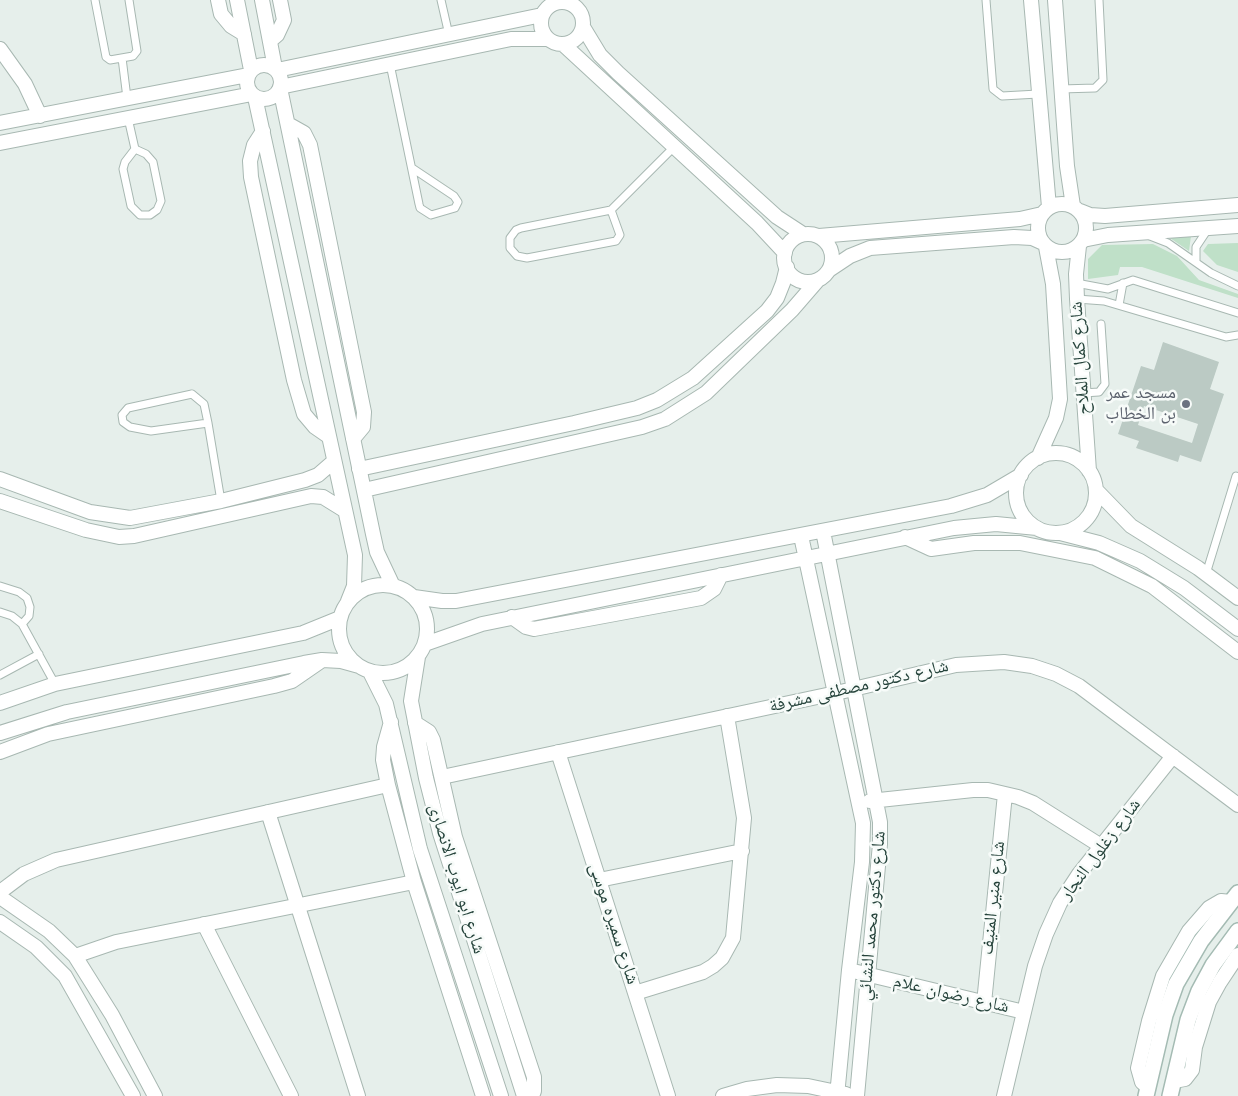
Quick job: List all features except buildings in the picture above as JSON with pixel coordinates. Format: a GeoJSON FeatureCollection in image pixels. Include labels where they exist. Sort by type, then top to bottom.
{"type":"FeatureCollection","features":[{"type":"Feature","properties":{"kind":"street"},"geometry":{"type":"LineString","coordinates":[[218,0],[221,14],[231,26],[244,34]]}},
{"type":"Feature","properties":{"kind":"street"},"geometry":{"type":"LineString","coordinates":[[237,0],[250,72],[248,87],[254,95],[263,131],[355,555],[356,571],[348,601],[340,618],[339,632],[342,645],[348,657],[365,669]]}},
{"type":"Feature","properties":{"kind":"street"},"geometry":{"type":"LineString","coordinates":[[262,0],[276,69],[281,78],[280,88],[288,124],[304,133],[310,146],[364,412],[363,427],[353,439],[378,552],[393,586]]}},
{"type":"Feature","properties":{"kind":"street"},"geometry":{"type":"LineString","coordinates":[[270,41],[281,28],[284,20],[280,0]]}},
{"type":"Feature","properties":{"kind":"street"},"geometry":{"type":"LineString","coordinates":[[1031,0],[1046,211],[1038,226],[1045,245]]}},
{"type":"Feature","properties":{"kind":"street"},"geometry":{"type":"LineString","coordinates":[[1055,0],[1067,166],[1076,208],[1086,225],[1081,243]]}},
{"type":"Feature","properties":{"kind":"street"},"geometry":{"type":"LineString","coordinates":[[0,123],[250,72],[263,64],[276,69],[542,15],[555,2],[560,1],[572,4],[583,13],[600,54],[618,73],[777,217],[803,234],[819,236],[1020,219],[1065,204],[1090,215],[1105,216],[1238,205]]}},
{"type":"Feature","properties":{"kind":"street"},"geometry":{"type":"LineString","coordinates":[[564,45],[576,39],[583,13]]}},
{"type":"Feature","properties":{"kind":"street"},"geometry":{"type":"LineString","coordinates":[[542,15],[541,28],[547,39]]}},
{"type":"Feature","properties":{"kind":"street"},"geometry":{"type":"LineString","coordinates":[[0,143],[254,95],[261,99],[272,97],[280,88],[511,39],[547,39],[564,45],[757,223],[785,253]]}},
{"type":"Feature","properties":{"kind":"street"},"geometry":{"type":"LineString","coordinates":[[0,49],[25,84],[40,116]]}},
{"type":"Feature","properties":{"kind":"street"},"geometry":{"type":"LineString","coordinates":[[263,131],[254,145],[250,161],[251,177],[288,355],[304,414],[315,427],[328,436]]}},
{"type":"Feature","properties":{"kind":"street"},"geometry":{"type":"LineString","coordinates":[[364,490],[642,427],[665,419],[706,393],[792,310],[829,270],[850,256],[870,248],[1014,236],[1032,238],[1064,252],[1081,243],[1108,235],[1238,226]]}},
{"type":"Feature","properties":{"kind":"street"},"geometry":{"type":"LineString","coordinates":[[359,469],[574,423],[637,408],[657,400],[693,378],[767,311],[780,290],[786,267],[785,253],[791,241],[803,234]]}},
{"type":"Feature","properties":{"kind":"street"},"geometry":{"type":"LineString","coordinates":[[819,236],[830,247],[832,263],[829,270]]}},
{"type":"Feature","properties":{"kind":"street","name":"شارع كمال الملاح"},"geometry":{"type":"LineString","coordinates":[[1081,243],[1076,283],[1089,471]]}},
{"type":"Feature","properties":{"kind":"street","name":"شارع كمال الملاح"},"geometry":{"type":"LineString","coordinates":[[1038,458],[1056,418],[1060,399],[1053,284],[1045,245]]}},
{"type":"Feature","properties":{"kind":"street"},"geometry":{"type":"LineString","coordinates":[[786,267],[796,278],[803,281],[818,280]]}},
{"type":"Feature","properties":{"kind":"street"},"geometry":{"type":"LineString","coordinates":[[1037,528],[1029,522],[1018,505],[1016,494],[1021,475],[1025,468],[1038,458],[1060,453],[1072,456],[1089,471],[1096,490],[1131,526],[1206,574],[1238,598]]}},
{"type":"Feature","properties":{"kind":"street"},"geometry":{"type":"LineString","coordinates":[[0,479],[68,506],[116,518],[143,516],[222,501],[305,480],[318,475],[334,462]]}},
{"type":"Feature","properties":{"kind":"street"},"geometry":{"type":"LineString","coordinates":[[414,597],[456,601],[801,536],[967,502],[1000,488],[1021,475]]}},
{"type":"Feature","properties":{"kind":"street"},"geometry":{"type":"LineString","coordinates":[[1060,533],[1077,528],[1090,516],[1094,507],[1096,490]]}},
{"type":"Feature","properties":{"kind":"street"},"geometry":{"type":"LineString","coordinates":[[0,501],[86,530],[120,537],[134,536],[311,496],[323,497],[344,510]]}},
{"type":"Feature","properties":{"kind":"street"},"geometry":{"type":"LineString","coordinates":[[425,644],[462,629],[512,618],[905,537],[975,525],[1037,528],[1098,543],[1140,561],[1184,588],[1238,629]]}},
{"type":"Feature","properties":{"kind":"street","name":"شارع دكتور محمد النشائي"},"geometry":{"type":"LineString","coordinates":[[823,531],[877,801],[880,844],[855,1096]]}},
{"type":"Feature","properties":{"kind":"street","name":"شارع دكتور محمد النشائي"},"geometry":{"type":"LineString","coordinates":[[801,536],[859,803],[864,843],[848,970],[837,1094]]}},
{"type":"Feature","properties":{"kind":"street"},"geometry":{"type":"LineString","coordinates":[[905,537],[931,548],[974,543],[1020,543],[1095,558],[1152,586],[1238,652]]}},
{"type":"Feature","properties":{"kind":"street"},"geometry":{"type":"LineString","coordinates":[[0,733],[67,712],[322,660],[341,661],[365,669],[391,673],[406,667],[418,657],[425,644],[427,620],[423,609],[414,597],[402,589],[393,586],[373,586],[359,591],[348,601]]}},
{"type":"Feature","properties":{"kind":"street"},"geometry":{"type":"LineString","coordinates":[[0,702],[55,684],[303,633],[340,618]]}},
{"type":"Feature","properties":{"kind":"street","name":"شارع ابو ايوب الانصارى"},"geometry":{"type":"LineString","coordinates":[[418,657],[411,701],[426,778],[440,833],[524,1096]]}},
{"type":"Feature","properties":{"kind":"street"},"geometry":{"type":"LineString","coordinates":[[0,752],[48,734],[274,686],[308,672],[322,660]]}},
{"type":"Feature","properties":{"kind":"street","name":"شارع دكتور مصطفى مشرفة"},"geometry":{"type":"LineString","coordinates":[[442,777],[836,693],[956,665],[1004,662],[1032,666],[1056,674],[1079,686],[1238,805]]}},
{"type":"Feature","properties":{"kind":"street","name":"شارع ابو ايوب الانصارى"},"geometry":{"type":"LineString","coordinates":[[365,669],[379,687],[392,721],[420,849],[501,1096]]}},
{"type":"Feature","properties":{"kind":"street"},"geometry":{"type":"LineString","coordinates":[[635,993],[702,972],[722,958],[733,938],[744,818],[727,716]]}},
{"type":"Feature","properties":{"kind":"street"},"geometry":{"type":"LineString","coordinates":[[392,721],[384,747],[383,760],[388,785],[414,882],[484,1096]]}},
{"type":"Feature","properties":{"kind":"street"},"geometry":{"type":"LineString","coordinates":[[415,723],[429,732],[433,740],[455,837],[534,1077],[534,1092],[532,1096]]}},
{"type":"Feature","properties":{"kind":"street","name":"شارع سميره موسى"},"geometry":{"type":"LineString","coordinates":[[558,752],[668,1096]]}},
{"type":"Feature","properties":{"kind":"street","name":"شارع زغلول النجار"},"geometry":{"type":"LineString","coordinates":[[1004,1096],[1024,1012],[1046,934],[1060,903],[1101,846],[1173,756]]}},
{"type":"Feature","properties":{"kind":"street"},"geometry":{"type":"LineString","coordinates":[[0,892],[24,874],[56,860],[388,785]]}},
{"type":"Feature","properties":{"kind":"street"},"geometry":{"type":"LineString","coordinates":[[859,803],[973,790],[1005,794],[1033,804],[1101,846]]}},
{"type":"Feature","properties":{"kind":"street","name":"شارع منير المنيف"},"geometry":{"type":"LineString","coordinates":[[984,1003],[1005,794]]}},
{"type":"Feature","properties":{"kind":"street"},"geometry":{"type":"LineString","coordinates":[[268,812],[358,1096]]}},
{"type":"Feature","properties":{"kind":"street"},"geometry":{"type":"LineString","coordinates":[[600,880],[742,851]]}},
{"type":"Feature","properties":{"kind":"street"},"geometry":{"type":"LineString","coordinates":[[75,956],[102,945],[414,882]]}},
{"type":"Feature","properties":{"kind":"street"},"geometry":{"type":"LineString","coordinates":[[0,897],[49,931],[75,956],[112,1015],[156,1096]]}},
{"type":"Feature","properties":{"kind":"street"},"geometry":{"type":"LineString","coordinates":[[1147,1091],[1165,1015],[1176,984],[1192,954],[1235,897]]}},
{"type":"Feature","properties":{"kind":"street"},"geometry":{"type":"LineString","coordinates":[[0,922],[36,947],[65,976],[133,1096]]}},
{"type":"Feature","properties":{"kind":"street"},"geometry":{"type":"LineString","coordinates":[[204,924],[291,1096]]}},
{"type":"Feature","properties":{"kind":"street"},"geometry":{"type":"LineString","coordinates":[[1170,1096],[1188,1020],[1198,991],[1213,965],[1238,931]]}},
{"type":"Feature","properties":{"kind":"street"},"geometry":{"type":"LineString","coordinates":[[1174,1080],[1185,1079],[1192,1070],[1197,1039],[1209,1002],[1238,955]]}},
{"type":"Feature","properties":{"kind":"street","name":"شارع رضوان علام"},"geometry":{"type":"LineString","coordinates":[[848,970],[1024,1012]]}},
{"type":"Feature","properties":{"kind":"street"},"geometry":{"type":"LineString","coordinates":[[722,1096],[747,1089],[777,1085],[808,1086],[837,1094],[855,1096]]}},
{"type":"Feature","properties":{"kind":"lane"},"geometry":{"type":"LineString","coordinates":[[95,0],[106,58],[110,60],[133,56],[137,51],[129,0]]}},
{"type":"Feature","properties":{"kind":"lane"},"geometry":{"type":"LineString","coordinates":[[441,0],[449,34]]}},
{"type":"Feature","properties":{"kind":"lane"},"geometry":{"type":"LineString","coordinates":[[986,0],[993,89],[1002,96],[1038,94]]}},
{"type":"Feature","properties":{"kind":"lane"},"geometry":{"type":"LineString","coordinates":[[1061,89],[1095,88],[1103,80],[1099,0]]}},
{"type":"Feature","properties":{"kind":"lane"},"geometry":{"type":"LineString","coordinates":[[122,58],[126,98]]}},
{"type":"Feature","properties":{"kind":"lane"},"geometry":{"type":"LineString","coordinates":[[390,64],[419,204],[423,211],[431,215],[456,208],[458,202],[454,196],[412,168]]}},
{"type":"Feature","properties":{"kind":"lane"},"geometry":{"type":"LineString","coordinates":[[128,118],[135,150]]}},
{"type":"Feature","properties":{"kind":"lane"},"geometry":{"type":"LineString","coordinates":[[611,210],[620,235],[616,242],[527,258],[517,256],[510,248],[510,238],[516,230],[521,228],[611,210],[674,147]]}},
{"type":"Feature","properties":{"kind":"lane"},"geometry":{"type":"LineString","coordinates":[[135,150],[146,154],[153,162],[161,201],[157,210],[150,215],[140,215],[131,206],[123,169],[125,162],[135,150]]}},
{"type":"Feature","properties":{"kind":"lane"},"geometry":{"type":"LineString","coordinates":[[1196,262],[1199,240],[1208,228]]}},
{"type":"Feature","properties":{"kind":"lane"},"geometry":{"type":"LineString","coordinates":[[1140,232],[1168,244],[1210,273],[1238,286]]}},
{"type":"Feature","properties":{"kind":"lane"},"geometry":{"type":"LineString","coordinates":[[1076,283],[1105,289],[1133,280],[1238,313]]}},
{"type":"Feature","properties":{"kind":"lane"},"geometry":{"type":"LineString","coordinates":[[1227,281],[1238,280]]}},
{"type":"Feature","properties":{"kind":"lane"},"geometry":{"type":"LineString","coordinates":[[1118,305],[1123,283]]}},
{"type":"Feature","properties":{"kind":"lane"},"geometry":{"type":"LineString","coordinates":[[1077,299],[1098,299],[1226,337],[1238,335]]}},
{"type":"Feature","properties":{"kind":"lane"},"geometry":{"type":"LineString","coordinates":[[1083,393],[1099,392],[1105,384],[1101,324]]}},
{"type":"Feature","properties":{"kind":"lane"},"geometry":{"type":"LineString","coordinates":[[208,423],[151,431],[130,427],[124,424],[122,418],[124,412],[132,406],[192,394],[204,404],[208,423],[222,501]]}},
{"type":"Feature","properties":{"kind":"lane"},"geometry":{"type":"LineString","coordinates":[[1206,574],[1236,476]]}},
{"type":"Feature","properties":{"kind":"lane"},"geometry":{"type":"LineString","coordinates":[[1231,497],[1238,490]]}},
{"type":"Feature","properties":{"kind":"lane"},"geometry":{"type":"LineString","coordinates":[[0,586],[19,592],[27,598],[30,607],[28,616],[22,624]]}},
{"type":"Feature","properties":{"kind":"lane"},"geometry":{"type":"LineString","coordinates":[[0,612],[12,616],[22,624],[55,684]]}},
{"type":"Feature","properties":{"kind":"lane"},"geometry":{"type":"LineString","coordinates":[[0,675],[39,654]]}},
{"type":"Feature","properties":{"kind":"green space"},"geometry":{"type":"Polygon","coordinates":[[[1191,236],[1189,251],[1170,238],[1191,236]]]}},
{"type":"Feature","properties":{"kind":"green space"},"geometry":{"type":"Polygon","coordinates":[[[1238,243],[1238,272],[1217,265],[1203,251],[1208,244],[1238,243]]]}},
{"type":"Feature","properties":{"kind":"green space"},"geometry":{"type":"Polygon","coordinates":[[[1153,244],[1177,256],[1199,280],[1238,294],[1238,298],[1142,267],[1120,267],[1118,275],[1088,279],[1088,259],[1102,245],[1153,244]]]}},
{"type":"Feature","properties":{"kind":"place","name":"مسجد عمر بن الخطاب"},"geometry":{"type":"Point","coordinates":[1186,404]}}]}
